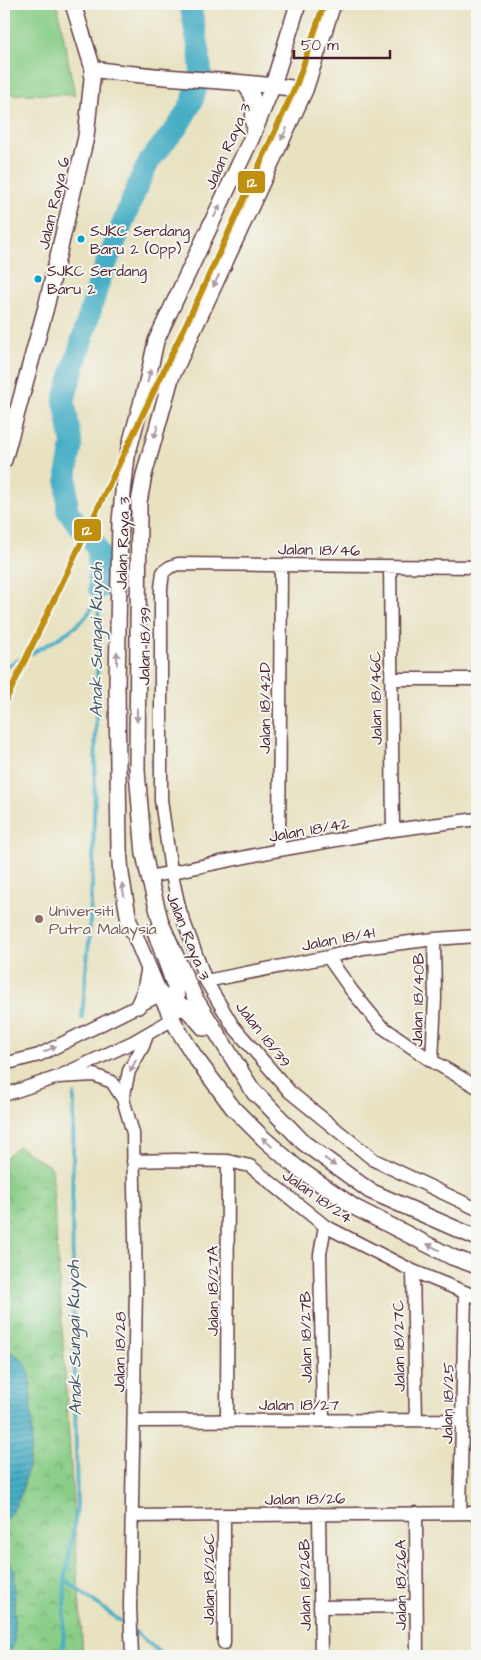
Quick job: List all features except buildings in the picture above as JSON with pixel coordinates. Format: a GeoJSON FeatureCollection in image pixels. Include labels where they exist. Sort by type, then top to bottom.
{"type":"FeatureCollection","features":[{"type":"Feature","properties":{"kind":"street"},"geometry":{"type":"LineString","coordinates":[[73,4],[93,69],[131,75],[274,85],[304,90]]}},
{"type":"Feature","properties":{"kind":"street","name":"Jalan Raya 3"},"geometry":{"type":"LineString","coordinates":[[298,4],[274,85],[252,137],[156,341],[147,382],[126,456],[120,521],[117,685],[121,874],[129,922],[160,995],[195,1057],[234,1108],[263,1138],[296,1167],[354,1207],[452,1257],[477,1266]]}},
{"type":"Feature","properties":{"kind":"street","name":"Jalan Raya 3"},"geometry":{"type":"LineString","coordinates":[[255,1094],[195,998],[161,923],[144,854],[137,771],[138,521],[144,475],[171,378],[304,90],[333,4]]}},
{"type":"Feature","properties":{"kind":"street","name":"Jalan Raya 6"},"geometry":{"type":"LineString","coordinates":[[4,460],[46,307],[83,153],[89,116],[93,69]]}},
{"type":"Feature","properties":{"kind":"street"},"geometry":{"type":"LineString","coordinates":[[235,82],[251,90],[254,104],[252,137]]}},
{"type":"Feature","properties":{"kind":"street","name":"Jalan 18/46"},"geometry":{"type":"LineString","coordinates":[[163,572],[170,566],[178,564],[477,567]]}},
{"type":"Feature","properties":{"kind":"street","name":"Jalan 18/42D"},"geometry":{"type":"LineString","coordinates":[[279,850],[281,566]]}},
{"type":"Feature","properties":{"kind":"street","name":"Jalan 18/46C"},"geometry":{"type":"LineString","coordinates":[[390,566],[393,830]]}},
{"type":"Feature","properties":{"kind":"street","name":"Jalan 18/39"},"geometry":{"type":"LineString","coordinates":[[163,572],[161,588],[160,672],[161,800],[171,871],[180,911],[206,981],[233,1026],[290,1092],[374,1160],[477,1209]]}},
{"type":"Feature","properties":{"kind":"street"},"geometry":{"type":"LineString","coordinates":[[391,679],[477,679]]}},
{"type":"Feature","properties":{"kind":"street","name":"Jalan 18/42"},"geometry":{"type":"LineString","coordinates":[[149,877],[279,850],[393,830],[477,819]]}},
{"type":"Feature","properties":{"kind":"street"},"geometry":{"type":"LineString","coordinates":[[4,1095],[58,1077],[147,1034],[175,1024],[178,1001],[175,985],[146,902],[143,872],[144,854]]}},
{"type":"Feature","properties":{"kind":"street","name":"Jalan 18/41"},"geometry":{"type":"LineString","coordinates":[[206,981],[328,957],[363,948],[434,939],[477,936]]}},
{"type":"Feature","properties":{"kind":"street","name":"Jalan 18/40B"},"geometry":{"type":"LineString","coordinates":[[432,1062],[434,939]]}},
{"type":"Feature","properties":{"kind":"street"},"geometry":{"type":"LineString","coordinates":[[328,957],[352,991],[381,1026],[432,1062],[477,1087]]}},
{"type":"Feature","properties":{"kind":"street"},"geometry":{"type":"LineString","coordinates":[[138,1006],[145,990],[149,969]]}},
{"type":"Feature","properties":{"kind":"street"},"geometry":{"type":"LineString","coordinates":[[4,1064],[39,1055],[160,995],[178,1001],[192,1013],[255,1094],[304,1143],[370,1191],[477,1238]]}},
{"type":"Feature","properties":{"kind":"street","name":"Jalan 18/28"},"geometry":{"type":"LineString","coordinates":[[123,1098],[129,1071],[143,1046],[147,1034]]}},
{"type":"Feature","properties":{"kind":"street","name":"Jalan 18/28"},"geometry":{"type":"LineString","coordinates":[[58,1077],[94,1074],[112,1082],[123,1098],[133,1133],[136,1290],[130,1607],[132,1656]]}},
{"type":"Feature","properties":{"kind":"street","name":"Jalan 18/24"},"geometry":{"type":"LineString","coordinates":[[133,1161],[228,1161],[250,1166],[325,1226],[412,1271],[477,1297]]}},
{"type":"Feature","properties":{"kind":"street","name":"Jalan 18/27A"},"geometry":{"type":"LineString","coordinates":[[227,1420],[228,1161]]}},
{"type":"Feature","properties":{"kind":"street","name":"Jalan 18/27B"},"geometry":{"type":"LineString","coordinates":[[323,1420],[320,1254],[325,1226]]}},
{"type":"Feature","properties":{"kind":"street","name":"Jalan 18/27C"},"geometry":{"type":"LineString","coordinates":[[412,1271],[416,1420]]}},
{"type":"Feature","properties":{"kind":"street","name":"Jalan 18/25"},"geometry":{"type":"LineString","coordinates":[[460,1513],[465,1293]]}},
{"type":"Feature","properties":{"kind":"street","name":"Jalan 18/27"},"geometry":{"type":"LineString","coordinates":[[134,1421],[463,1420]]}},
{"type":"Feature","properties":{"kind":"street","name":"Jalan 18/26A"},"geometry":{"type":"LineString","coordinates":[[416,1513],[417,1656]]}},
{"type":"Feature","properties":{"kind":"street","name":"Jalan 18/26"},"geometry":{"type":"LineString","coordinates":[[132,1516],[477,1513]]}},
{"type":"Feature","properties":{"kind":"street","name":"Jalan 18/26B"},"geometry":{"type":"LineString","coordinates":[[319,1514],[320,1656]]}},
{"type":"Feature","properties":{"kind":"street","name":"Jalan 18/26C"},"geometry":{"type":"LineString","coordinates":[[224,1515],[224,1643]]}},
{"type":"Feature","properties":{"kind":"street"},"geometry":{"type":"LineString","coordinates":[[320,1607],[416,1606]]}},
{"type":"Feature","properties":{"kind":"green space"},"geometry":{"type":"Polygon","coordinates":[[[4,4],[57,4],[75,95],[4,94],[4,4]]]}},
{"type":"Feature","properties":{"kind":"green space"},"geometry":{"type":"Polygon","coordinates":[[[18,1146],[52,1168],[83,1656],[4,1656],[4,1159],[18,1146]]]}},
{"type":"Feature","properties":{"kind":"water"},"geometry":{"type":"Polygon","coordinates":[[[4,1348],[20,1358],[29,1371],[32,1437],[21,1494],[11,1514],[4,1520],[4,1348]]]}},
{"type":"Feature","properties":{"kind":"water"},"geometry":{"type":"Polygon","coordinates":[[[4,1553],[15,1572],[14,1645],[7,1656],[4,1656],[4,1553]]]}},
{"type":"Feature","properties":{"kind":"waterway","name":"Anak Sungai Kuyoh"},"geometry":{"type":"LineString","coordinates":[[99,588],[98,551],[94,542],[67,510],[67,471],[72,445],[64,400],[99,282],[140,180],[150,160],[178,126],[192,102],[201,73],[199,50],[190,4]]}},
{"type":"Feature","properties":{"kind":"waterway","name":"Anak Sungai Kuyoh"},"geometry":{"type":"LineString","coordinates":[[82,1018],[93,863],[99,588]]}},
{"type":"Feature","properties":{"kind":"waterway"},"geometry":{"type":"LineString","coordinates":[[4,668],[48,644],[80,623],[89,613],[97,594]]}},
{"type":"Feature","properties":{"kind":"waterway","name":"Anak Sungai Kuyoh"},"geometry":{"type":"LineString","coordinates":[[63,1656],[65,1580],[77,1508],[72,1212],[74,1095]]}},
{"type":"Feature","properties":{"kind":"waterway","name":"Anak Sungai Kuyoh"},"geometry":{"type":"LineString","coordinates":[[65,1580],[127,1626]]}},
{"type":"Feature","properties":{"kind":"waterway","name":"Anak Sungai Kuyoh"},"geometry":{"type":"LineString","coordinates":[[135,1632],[164,1656]]}},
{"type":"Feature","properties":{"kind":"transit line","name":"12"},"geometry":{"type":"LineString","coordinates":[[4,704],[199,297],[297,83],[324,4]]}},
{"type":"Feature","properties":{"kind":"place","name":"SJKC Serdang Baru 2 (Opp)"},"geometry":{"type":"Point","coordinates":[81,239]}},
{"type":"Feature","properties":{"kind":"place","name":"SJKC Serdang Baru 2"},"geometry":{"type":"Point","coordinates":[38,279]}},
{"type":"Feature","properties":{"kind":"place","name":"Universiti Putra Malaysia"},"geometry":{"type":"Point","coordinates":[39,919]}}]}
